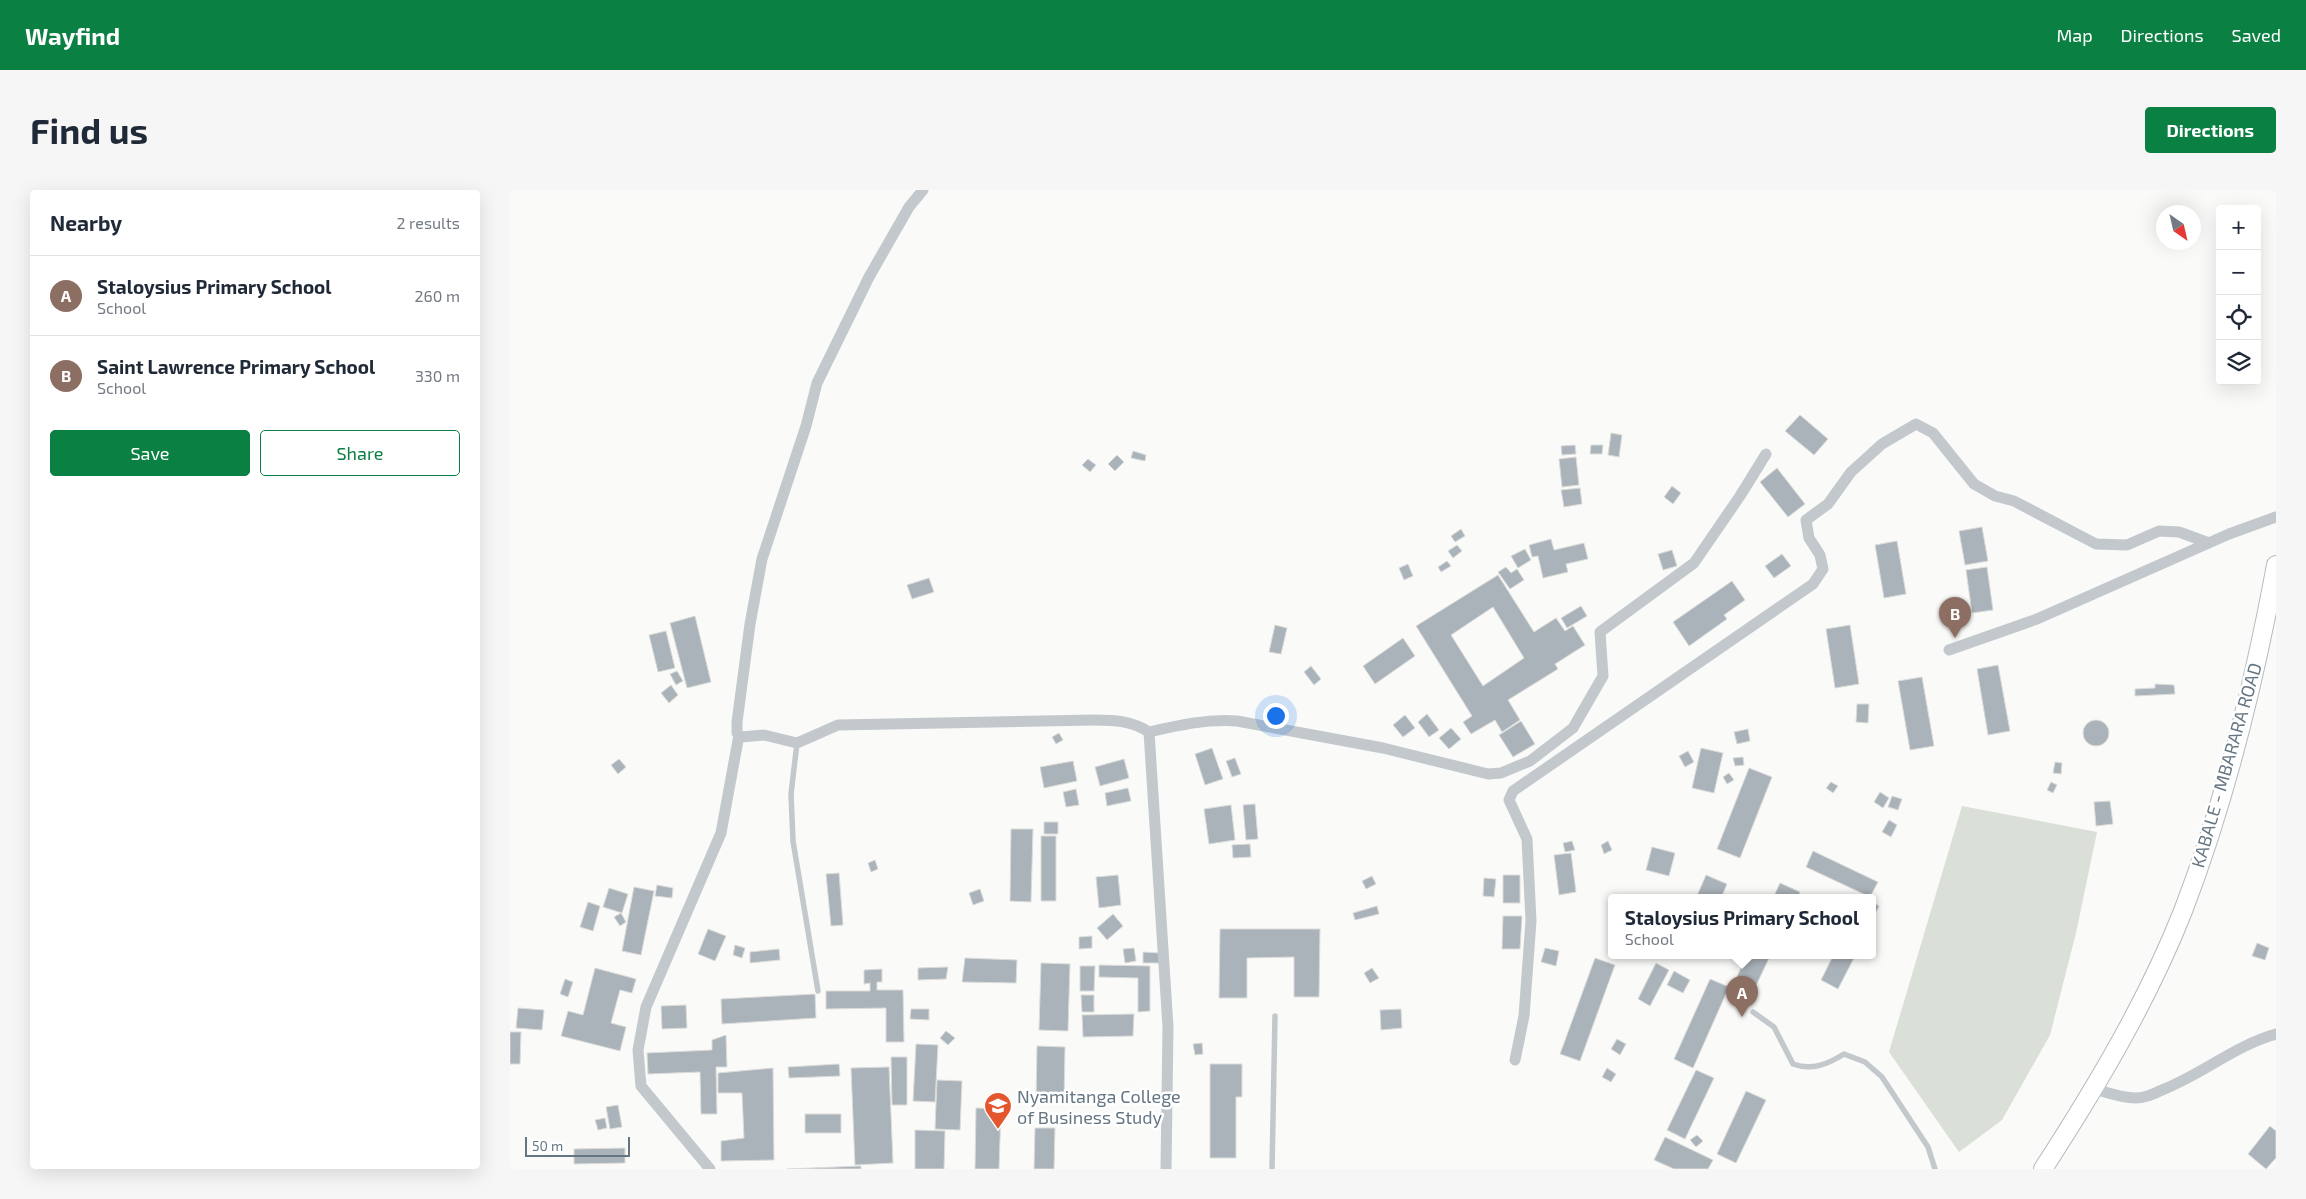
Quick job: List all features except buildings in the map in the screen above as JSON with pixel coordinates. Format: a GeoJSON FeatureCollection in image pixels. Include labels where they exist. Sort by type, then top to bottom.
{"type":"FeatureCollection","features":[{"type":"Feature","properties":{"kind":"main road","name":"KABALE - MBARARA ROAD"},"geometry":{"type":"LineString","coordinates":[[2043,1169],[2095,1089],[2146,990],[2182,911],[2214,820],[2247,700],[2276,565]]}},
{"type":"Feature","properties":{"kind":"street"},"geometry":{"type":"LineString","coordinates":[[710,1169],[707,1162],[641,1086],[638,1050],[646,1007],[720,833],[739,735],[737,722],[750,624],[762,559],[806,426],[816,383],[869,277],[909,207],[923,190]]}},
{"type":"Feature","properties":{"kind":"street"},"geometry":{"type":"LineString","coordinates":[[1515,1060],[1524,1016],[1532,921],[1527,839],[1510,800],[1512,790],[1813,584],[1823,569],[1820,554],[1809,538],[1806,520],[1828,504],[1850,472],[1882,444],[1916,424],[1933,433],[1974,484],[1995,496],[2014,501],[2096,544],[2127,545],[2159,531],[2180,532],[2209,543]]}},
{"type":"Feature","properties":{"kind":"street"},"geometry":{"type":"LineString","coordinates":[[739,735],[750,737],[764,735],[797,743],[838,725],[1118,720],[1137,724],[1149,732],[1188,723],[1217,720],[1237,721],[1383,748],[1488,774],[1501,773],[1530,761],[1573,728],[1603,676],[1600,632],[1694,563],[1766,454]]}},
{"type":"Feature","properties":{"kind":"street"},"geometry":{"type":"LineString","coordinates":[[1948,650],[2037,619],[2209,543],[2276,517]]}},
{"type":"Feature","properties":{"kind":"street"},"geometry":{"type":"LineString","coordinates":[[1149,732],[1168,1027],[1166,1169]]}},
{"type":"Feature","properties":{"kind":"street"},"geometry":{"type":"LineString","coordinates":[[2095,1089],[2120,1096],[2145,1097],[2171,1087],[2244,1046],[2276,1034]]}},
{"type":"Feature","properties":{"kind":"lane"},"geometry":{"type":"LineString","coordinates":[[797,743],[791,794],[793,840],[818,992]]}},
{"type":"Feature","properties":{"kind":"lane"},"geometry":{"type":"LineString","coordinates":[[1753,1012],[1774,1027],[1793,1064],[1804,1068],[1828,1064],[1844,1054],[1865,1062],[1882,1077],[1912,1121],[1928,1147],[1935,1169]]}},
{"type":"Feature","properties":{"kind":"lane"},"geometry":{"type":"LineString","coordinates":[[1272,1169],[1275,1016]]}},
{"type":"Feature","properties":{"kind":"shaded area"},"geometry":{"type":"Polygon","coordinates":[[[1962,806],[2097,832],[2076,933],[2050,1035],[2002,1120],[1959,1152],[1889,1052],[1962,806]]]}},
{"type":"Feature","properties":{"kind":"place","name":"Saint Lawrence Primary School"},"geometry":{"type":"Point","coordinates":[1955,638]}},
{"type":"Feature","properties":{"kind":"place","name":"Staloysius Primary School"},"geometry":{"type":"Point","coordinates":[1742,1017]}},
{"type":"Feature","properties":{"kind":"place","name":"Nyamitanga College of Business Study"},"geometry":{"type":"Point","coordinates":[998,1130]}}]}
